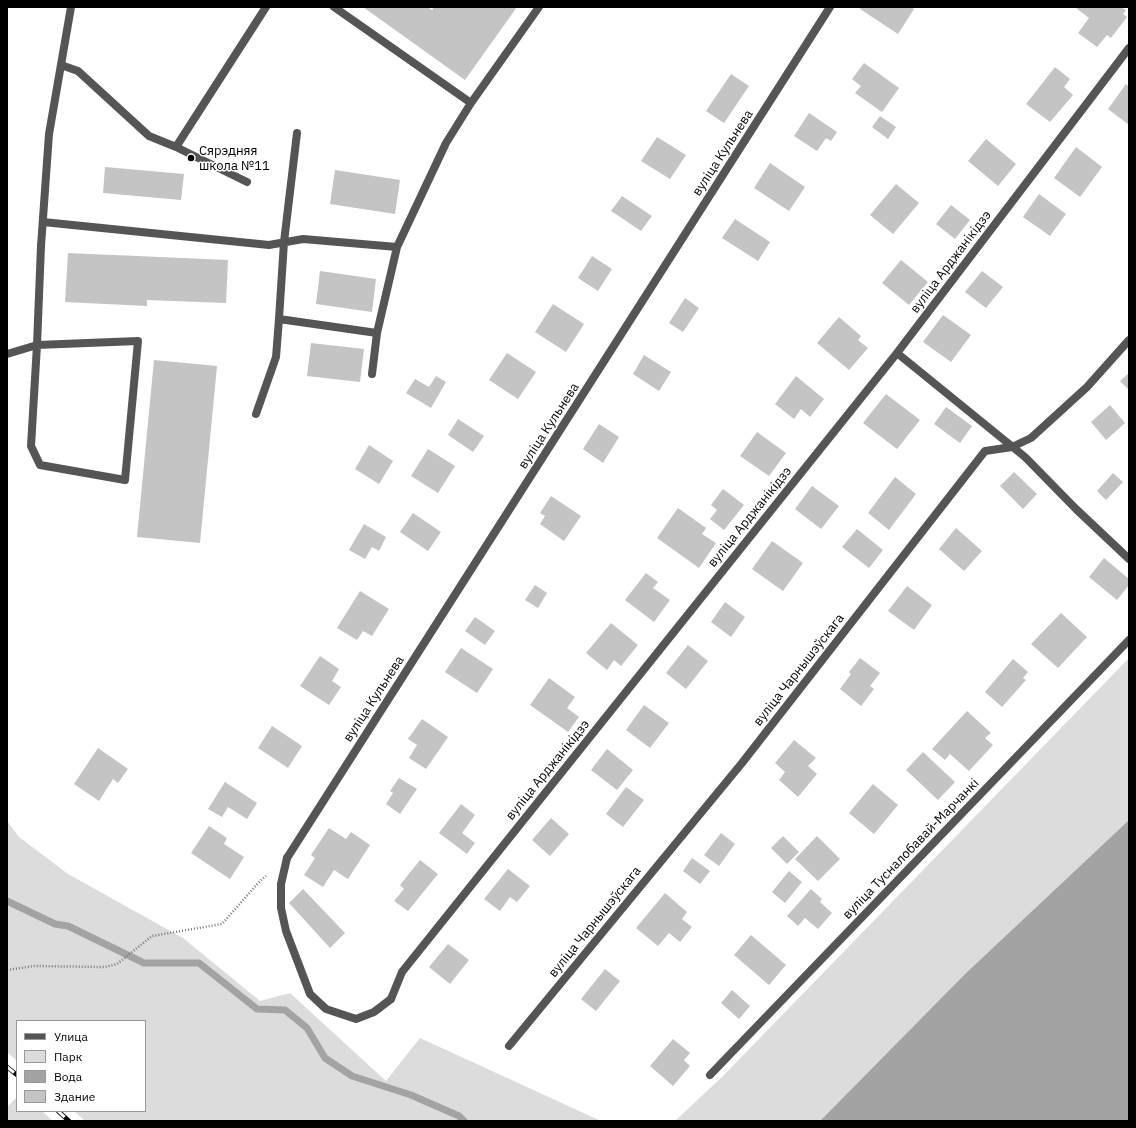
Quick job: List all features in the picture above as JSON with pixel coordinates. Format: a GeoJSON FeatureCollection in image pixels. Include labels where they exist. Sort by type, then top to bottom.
{"type":"FeatureCollection","features":[{"type":"Feature","properties":{"kind":"street"},"geometry":{"type":"LineString","coordinates":[[7,354],[37,345],[138,341],[124,480],[40,464],[31,446],[37,345],[41,246],[49,134],[71,7]]}},
{"type":"Feature","properties":{"kind":"street"},"geometry":{"type":"LineString","coordinates":[[176,147],[266,7]]}},
{"type":"Feature","properties":{"kind":"street"},"geometry":{"type":"LineString","coordinates":[[334,7],[471,102]]}},
{"type":"Feature","properties":{"kind":"street"},"geometry":{"type":"LineString","coordinates":[[372,374],[377,333],[397,247],[446,143],[471,102],[539,7]]}},
{"type":"Feature","properties":{"kind":"street","name":"вуліца Кульнева"},"geometry":{"type":"LineString","coordinates":[[391,999],[374,1012],[356,1019],[326,1009],[310,994],[286,931],[281,908],[281,884],[287,858],[830,7]]}},
{"type":"Feature","properties":{"kind":"street","name":"вуліца Арджанікідзэ"},"geometry":{"type":"LineString","coordinates":[[391,999],[402,972],[897,353],[1129,48]]}},
{"type":"Feature","properties":{"kind":"street"},"geometry":{"type":"LineString","coordinates":[[61,65],[78,71],[149,136],[176,147],[247,182]]}},
{"type":"Feature","properties":{"kind":"street"},"geometry":{"type":"LineString","coordinates":[[256,414],[276,357],[280,320],[284,242],[297,133]]}},
{"type":"Feature","properties":{"kind":"street"},"geometry":{"type":"LineString","coordinates":[[43,222],[269,245],[303,239],[397,247]]}},
{"type":"Feature","properties":{"kind":"street"},"geometry":{"type":"LineString","coordinates":[[280,320],[377,333]]}},
{"type":"Feature","properties":{"kind":"street","name":"вуліца Чарнышэўскага"},"geometry":{"type":"LineString","coordinates":[[509,1046],[742,763],[985,451],[1012,447],[1031,438],[1087,387],[1129,340]]}},
{"type":"Feature","properties":{"kind":"street"},"geometry":{"type":"LineString","coordinates":[[897,353],[1025,457],[1076,509],[1129,559]]}},
{"type":"Feature","properties":{"kind":"street","name":"вуліца Тусналобавай-Марчанкі"},"geometry":{"type":"LineString","coordinates":[[710,1075],[1129,640]]}},
{"type":"Feature","properties":{"kind":"path"},"geometry":{"type":"LineString","coordinates":[[7,970],[34,966],[105,967],[116,964],[152,936],[222,924],[260,881],[287,858]]}},
{"type":"Feature","properties":{"kind":"green space"},"geometry":{"type":"Polygon","coordinates":[[[1129,658],[1129,820],[965,974],[820,1121],[675,1121],[722,1077],[1129,658]]]}},
{"type":"Feature","properties":{"kind":"green space"},"geometry":{"type":"Polygon","coordinates":[[[7,821],[19,837],[68,874],[183,938],[260,1001],[290,993],[386,1081],[420,1038],[601,1121],[85,1121],[75,1112],[146,1112],[146,1020],[16,1020],[16,1060],[7,1052],[7,821]]]}},
{"type":"Feature","properties":{"kind":"green space"},"geometry":{"type":"Polygon","coordinates":[[[16,1098],[16,1112],[43,1112],[53,1121],[7,1121],[7,1107],[16,1098]]]}},
{"type":"Feature","properties":{"kind":"water"},"geometry":{"type":"Polygon","coordinates":[[[1129,820],[1129,1121],[820,1121],[965,974],[1129,820]]]}},
{"type":"Feature","properties":{"kind":"building"},"geometry":{"type":"Polygon","coordinates":[[[363,7],[427,7],[432,10],[434,7],[517,7],[465,80],[363,7]]]}},
{"type":"Feature","properties":{"kind":"building"},"geometry":{"type":"Polygon","coordinates":[[[861,7],[911,7],[914,9],[898,34],[860,9],[861,7]]]}},
{"type":"Feature","properties":{"kind":"building"},"geometry":{"type":"Polygon","coordinates":[[[1076,7],[1121,7],[1126,10],[1123,14],[1127,17],[1111,38],[1107,35],[1097,47],[1078,33],[1089,18],[1076,7]]]}},
{"type":"Feature","properties":{"kind":"building"},"geometry":{"type":"Polygon","coordinates":[[[864,63],[899,88],[882,112],[855,93],[861,86],[852,79],[864,63]]]}},
{"type":"Feature","properties":{"kind":"building"},"geometry":{"type":"Polygon","coordinates":[[[1055,67],[1070,79],[1064,87],[1073,95],[1050,122],[1026,104],[1055,67]]]}},
{"type":"Feature","properties":{"kind":"building"},"geometry":{"type":"Polygon","coordinates":[[[731,74],[749,86],[724,123],[706,111],[731,74]]]}},
{"type":"Feature","properties":{"kind":"building"},"geometry":{"type":"Polygon","coordinates":[[[1126,84],[1129,87],[1129,125],[1108,109],[1126,84]]]}},
{"type":"Feature","properties":{"kind":"building"},"geometry":{"type":"Polygon","coordinates":[[[809,113],[837,132],[831,141],[826,138],[817,151],[794,136],[809,113]]]}},
{"type":"Feature","properties":{"kind":"building"},"geometry":{"type":"Polygon","coordinates":[[[880,116],[896,127],[888,139],[872,127],[880,116]]]}},
{"type":"Feature","properties":{"kind":"building"},"geometry":{"type":"Polygon","coordinates":[[[657,137],[686,155],[670,179],[641,161],[657,137]]]}},
{"type":"Feature","properties":{"kind":"building"},"geometry":{"type":"Polygon","coordinates":[[[986,139],[1016,164],[998,186],[968,161],[986,139]]]}},
{"type":"Feature","properties":{"kind":"building"},"geometry":{"type":"Polygon","coordinates":[[[1076,147],[1102,167],[1080,197],[1054,178],[1076,147]]]}},
{"type":"Feature","properties":{"kind":"building"},"geometry":{"type":"Polygon","coordinates":[[[770,163],[805,187],[789,211],[754,188],[770,163]]]}},
{"type":"Feature","properties":{"kind":"building"},"geometry":{"type":"Polygon","coordinates":[[[105,167],[184,174],[181,200],[103,193],[105,167]]]}},
{"type":"Feature","properties":{"kind":"building"},"geometry":{"type":"Polygon","coordinates":[[[335,170],[400,180],[395,214],[330,204],[335,170]]]}},
{"type":"Feature","properties":{"kind":"building"},"geometry":{"type":"Polygon","coordinates":[[[896,184],[919,203],[893,234],[870,215],[896,184]]]}},
{"type":"Feature","properties":{"kind":"building"},"geometry":{"type":"Polygon","coordinates":[[[1039,194],[1066,214],[1050,236],[1023,217],[1039,194]]]}},
{"type":"Feature","properties":{"kind":"building"},"geometry":{"type":"Polygon","coordinates":[[[622,196],[652,216],[641,231],[611,211],[622,196]]]}},
{"type":"Feature","properties":{"kind":"building"},"geometry":{"type":"Polygon","coordinates":[[[951,205],[970,220],[955,239],[936,224],[951,205]]]}},
{"type":"Feature","properties":{"kind":"building"},"geometry":{"type":"Polygon","coordinates":[[[735,219],[770,242],[758,261],[722,238],[735,219]]]}},
{"type":"Feature","properties":{"kind":"building"},"geometry":{"type":"Polygon","coordinates":[[[68,253],[228,260],[226,303],[147,300],[147,306],[65,302],[68,253]]]}},
{"type":"Feature","properties":{"kind":"building"},"geometry":{"type":"Polygon","coordinates":[[[592,256],[612,269],[598,291],[578,278],[592,256]]]}},
{"type":"Feature","properties":{"kind":"building"},"geometry":{"type":"Polygon","coordinates":[[[901,260],[928,282],[909,305],[882,283],[901,260]]]}},
{"type":"Feature","properties":{"kind":"building"},"geometry":{"type":"Polygon","coordinates":[[[320,271],[376,279],[372,312],[316,304],[320,271]]]}},
{"type":"Feature","properties":{"kind":"building"},"geometry":{"type":"Polygon","coordinates":[[[982,271],[1003,287],[986,308],[965,292],[982,271]]]}},
{"type":"Feature","properties":{"kind":"building"},"geometry":{"type":"Polygon","coordinates":[[[685,298],[699,308],[683,332],[669,323],[685,298]]]}},
{"type":"Feature","properties":{"kind":"building"},"geometry":{"type":"Polygon","coordinates":[[[553,304],[584,324],[566,352],[535,332],[553,304]]]}},
{"type":"Feature","properties":{"kind":"building"},"geometry":{"type":"Polygon","coordinates":[[[943,315],[971,335],[951,362],[923,342],[943,315]]]}},
{"type":"Feature","properties":{"kind":"building"},"geometry":{"type":"Polygon","coordinates":[[[839,317],[861,336],[858,340],[868,348],[849,370],[817,343],[839,317]]]}},
{"type":"Feature","properties":{"kind":"building"},"geometry":{"type":"Polygon","coordinates":[[[311,343],[364,349],[360,382],[307,376],[311,343]]]}},
{"type":"Feature","properties":{"kind":"building"},"geometry":{"type":"Polygon","coordinates":[[[507,353],[536,372],[518,399],[489,380],[507,353]]]}},
{"type":"Feature","properties":{"kind":"building"},"geometry":{"type":"Polygon","coordinates":[[[644,355],[671,372],[659,391],[633,374],[644,355]]]}},
{"type":"Feature","properties":{"kind":"building"},"geometry":{"type":"Polygon","coordinates":[[[154,360],[217,366],[200,543],[137,537],[154,360]]]}},
{"type":"Feature","properties":{"kind":"building"},"geometry":{"type":"Polygon","coordinates":[[[1129,373],[1129,390],[1120,381],[1129,373]]]}},
{"type":"Feature","properties":{"kind":"building"},"geometry":{"type":"Polygon","coordinates":[[[436,376],[446,382],[431,408],[406,393],[415,379],[429,387],[436,376]]]}},
{"type":"Feature","properties":{"kind":"building"},"geometry":{"type":"Polygon","coordinates":[[[796,376],[824,399],[810,417],[801,409],[794,419],[775,404],[796,376]]]}},
{"type":"Feature","properties":{"kind":"building"},"geometry":{"type":"Polygon","coordinates":[[[886,394],[920,420],[897,449],[863,423],[886,394]]]}},
{"type":"Feature","properties":{"kind":"building"},"geometry":{"type":"Polygon","coordinates":[[[1110,405],[1125,423],[1106,440],[1091,422],[1110,405]]]}},
{"type":"Feature","properties":{"kind":"building"},"geometry":{"type":"Polygon","coordinates":[[[946,407],[972,426],[960,443],[934,424],[946,407]]]}},
{"type":"Feature","properties":{"kind":"building"},"geometry":{"type":"Polygon","coordinates":[[[458,419],[484,436],[473,452],[448,435],[458,419]]]}},
{"type":"Feature","properties":{"kind":"building"},"geometry":{"type":"Polygon","coordinates":[[[599,424],[619,437],[603,463],[583,449],[599,424]]]}},
{"type":"Feature","properties":{"kind":"building"},"geometry":{"type":"Polygon","coordinates":[[[757,432],[786,453],[769,476],[740,456],[757,432]]]}},
{"type":"Feature","properties":{"kind":"building"},"geometry":{"type":"Polygon","coordinates":[[[369,445],[393,461],[379,484],[355,469],[369,445]]]}},
{"type":"Feature","properties":{"kind":"building"},"geometry":{"type":"Polygon","coordinates":[[[428,449],[455,466],[438,493],[411,476],[428,449]]]}},
{"type":"Feature","properties":{"kind":"building"},"geometry":{"type":"Polygon","coordinates":[[[1014,472],[1037,494],[1023,509],[1000,486],[1014,472]]]}},
{"type":"Feature","properties":{"kind":"building"},"geometry":{"type":"Polygon","coordinates":[[[1113,473],[1123,482],[1106,500],[1097,491],[1113,473]]]}},
{"type":"Feature","properties":{"kind":"building"},"geometry":{"type":"Polygon","coordinates":[[[895,477],[916,494],[889,530],[868,513],[895,477]]]}},
{"type":"Feature","properties":{"kind":"building"},"geometry":{"type":"Polygon","coordinates":[[[812,486],[839,506],[821,529],[795,509],[812,486]]]}},
{"type":"Feature","properties":{"kind":"building"},"geometry":{"type":"Polygon","coordinates":[[[723,489],[744,505],[724,530],[710,519],[717,510],[711,505],[723,489]]]}},
{"type":"Feature","properties":{"kind":"building"},"geometry":{"type":"Polygon","coordinates":[[[551,496],[581,516],[564,541],[540,524],[545,516],[540,513],[551,496]]]}},
{"type":"Feature","properties":{"kind":"building"},"geometry":{"type":"Polygon","coordinates":[[[678,508],[706,528],[702,534],[716,543],[699,568],[657,538],[678,508]]]}},
{"type":"Feature","properties":{"kind":"building"},"geometry":{"type":"Polygon","coordinates":[[[413,513],[441,532],[428,551],[400,532],[413,513]]]}},
{"type":"Feature","properties":{"kind":"building"},"geometry":{"type":"Polygon","coordinates":[[[364,524],[386,537],[379,551],[372,547],[365,559],[349,550],[364,524]]]}},
{"type":"Feature","properties":{"kind":"building"},"geometry":{"type":"Polygon","coordinates":[[[956,528],[982,551],[964,571],[939,549],[956,528]]]}},
{"type":"Feature","properties":{"kind":"building"},"geometry":{"type":"Polygon","coordinates":[[[857,529],[883,550],[869,568],[842,547],[857,529]]]}},
{"type":"Feature","properties":{"kind":"building"},"geometry":{"type":"Polygon","coordinates":[[[772,541],[803,563],[783,591],[752,569],[772,541]]]}},
{"type":"Feature","properties":{"kind":"building"},"geometry":{"type":"Polygon","coordinates":[[[1104,558],[1129,579],[1129,585],[1117,600],[1089,577],[1104,558]]]}},
{"type":"Feature","properties":{"kind":"building"},"geometry":{"type":"Polygon","coordinates":[[[646,573],[658,582],[653,588],[670,600],[654,622],[625,600],[646,573]]]}},
{"type":"Feature","properties":{"kind":"building"},"geometry":{"type":"Polygon","coordinates":[[[535,585],[547,593],[538,608],[525,600],[535,585]]]}},
{"type":"Feature","properties":{"kind":"building"},"geometry":{"type":"Polygon","coordinates":[[[907,586],[932,605],[914,630],[888,611],[907,586]]]}},
{"type":"Feature","properties":{"kind":"building"},"geometry":{"type":"Polygon","coordinates":[[[360,591],[389,609],[372,636],[363,631],[357,640],[337,628],[360,591]]]}},
{"type":"Feature","properties":{"kind":"building"},"geometry":{"type":"Polygon","coordinates":[[[725,602],[745,617],[731,637],[711,622],[725,602]]]}},
{"type":"Feature","properties":{"kind":"building"},"geometry":{"type":"Polygon","coordinates":[[[1061,613],[1087,637],[1058,668],[1031,644],[1061,613]]]}},
{"type":"Feature","properties":{"kind":"building"},"geometry":{"type":"Polygon","coordinates":[[[475,617],[495,631],[485,645],[465,631],[475,617]]]}},
{"type":"Feature","properties":{"kind":"building"},"geometry":{"type":"Polygon","coordinates":[[[611,623],[638,645],[621,666],[614,660],[607,670],[586,653],[611,623]]]}},
{"type":"Feature","properties":{"kind":"building"},"geometry":{"type":"Polygon","coordinates":[[[688,645],[708,661],[686,689],[666,673],[688,645]]]}},
{"type":"Feature","properties":{"kind":"building"},"geometry":{"type":"Polygon","coordinates":[[[461,648],[493,669],[477,693],[445,672],[461,648]]]}},
{"type":"Feature","properties":{"kind":"building"},"geometry":{"type":"Polygon","coordinates":[[[320,656],[339,669],[332,681],[341,687],[329,705],[300,686],[320,656]]]}},
{"type":"Feature","properties":{"kind":"building"},"geometry":{"type":"Polygon","coordinates":[[[860,658],[880,673],[870,686],[874,689],[861,706],[840,689],[851,674],[849,672],[860,658]]]}},
{"type":"Feature","properties":{"kind":"building"},"geometry":{"type":"Polygon","coordinates":[[[1013,659],[1028,672],[1023,678],[1026,680],[1002,707],[985,692],[1013,659]]]}},
{"type":"Feature","properties":{"kind":"building"},"geometry":{"type":"Polygon","coordinates":[[[549,678],[575,697],[567,708],[579,717],[568,732],[530,705],[549,678]]]}},
{"type":"Feature","properties":{"kind":"building"},"geometry":{"type":"Polygon","coordinates":[[[644,705],[669,723],[650,748],[626,730],[644,705]]]}},
{"type":"Feature","properties":{"kind":"building"},"geometry":{"type":"Polygon","coordinates":[[[967,711],[991,733],[985,738],[993,745],[969,771],[950,754],[945,760],[932,749],[967,711]]]}},
{"type":"Feature","properties":{"kind":"building"},"geometry":{"type":"Polygon","coordinates":[[[422,719],[448,737],[426,769],[409,758],[417,745],[408,739],[422,719]]]}},
{"type":"Feature","properties":{"kind":"building"},"geometry":{"type":"Polygon","coordinates":[[[272,726],[302,746],[288,768],[258,748],[272,726]]]}},
{"type":"Feature","properties":{"kind":"building"},"geometry":{"type":"Polygon","coordinates":[[[794,740],[816,758],[808,766],[817,774],[798,797],[779,780],[785,772],[775,763],[794,740]]]}},
{"type":"Feature","properties":{"kind":"building"},"geometry":{"type":"Polygon","coordinates":[[[98,748],[128,769],[118,783],[113,779],[99,801],[74,784],[98,748]]]}},
{"type":"Feature","properties":{"kind":"building"},"geometry":{"type":"Polygon","coordinates":[[[607,749],[633,770],[617,790],[591,770],[607,749]]]}},
{"type":"Feature","properties":{"kind":"building"},"geometry":{"type":"Polygon","coordinates":[[[923,752],[955,782],[938,800],[906,770],[923,752]]]}},
{"type":"Feature","properties":{"kind":"building"},"geometry":{"type":"Polygon","coordinates":[[[399,778],[417,789],[400,814],[386,804],[393,793],[390,791],[399,778]]]}},
{"type":"Feature","properties":{"kind":"building"},"geometry":{"type":"Polygon","coordinates":[[[225,782],[257,803],[247,819],[228,807],[222,817],[208,809],[225,782]]]}},
{"type":"Feature","properties":{"kind":"building"},"geometry":{"type":"Polygon","coordinates":[[[873,784],[898,805],[874,834],[849,813],[873,784]]]}},
{"type":"Feature","properties":{"kind":"building"},"geometry":{"type":"Polygon","coordinates":[[[626,787],[644,800],[623,827],[606,814],[626,787]]]}},
{"type":"Feature","properties":{"kind":"building"},"geometry":{"type":"Polygon","coordinates":[[[461,804],[475,815],[462,833],[475,843],[467,854],[439,833],[461,804]]]}},
{"type":"Feature","properties":{"kind":"building"},"geometry":{"type":"Polygon","coordinates":[[[551,818],[569,834],[550,856],[532,840],[551,818]]]}},
{"type":"Feature","properties":{"kind":"building"},"geometry":{"type":"Polygon","coordinates":[[[209,826],[227,838],[224,844],[244,857],[230,879],[191,853],[209,826]]]}},
{"type":"Feature","properties":{"kind":"building"},"geometry":{"type":"Polygon","coordinates":[[[329,828],[346,839],[351,832],[370,845],[348,879],[334,870],[323,887],[304,875],[315,858],[311,855],[329,828]]]}},
{"type":"Feature","properties":{"kind":"building"},"geometry":{"type":"Polygon","coordinates":[[[721,833],[735,844],[719,866],[704,855],[721,833]]]}},
{"type":"Feature","properties":{"kind":"building"},"geometry":{"type":"Polygon","coordinates":[[[783,836],[799,852],[787,864],[771,848],[783,836]]]}},
{"type":"Feature","properties":{"kind":"building"},"geometry":{"type":"Polygon","coordinates":[[[817,836],[840,859],[818,881],[795,859],[817,836]]]}},
{"type":"Feature","properties":{"kind":"building"},"geometry":{"type":"Polygon","coordinates":[[[692,858],[710,871],[700,884],[683,871],[692,858]]]}},
{"type":"Feature","properties":{"kind":"building"},"geometry":{"type":"Polygon","coordinates":[[[420,860],[438,874],[408,911],[394,901],[404,889],[400,885],[420,860]]]}},
{"type":"Feature","properties":{"kind":"building"},"geometry":{"type":"Polygon","coordinates":[[[508,869],[530,886],[517,902],[510,897],[500,911],[484,899],[508,869]]]}},
{"type":"Feature","properties":{"kind":"building"},"geometry":{"type":"Polygon","coordinates":[[[789,871],[802,882],[785,903],[772,892],[789,871]]]}},
{"type":"Feature","properties":{"kind":"building"},"geometry":{"type":"Polygon","coordinates":[[[303,889],[345,933],[330,948],[289,903],[303,889]]]}},
{"type":"Feature","properties":{"kind":"building"},"geometry":{"type":"Polygon","coordinates":[[[811,889],[822,899],[820,902],[832,913],[818,929],[805,918],[798,926],[787,916],[811,889]]]}},
{"type":"Feature","properties":{"kind":"building"},"geometry":{"type":"Polygon","coordinates":[[[665,893],[687,912],[682,919],[692,927],[680,942],[669,933],[658,946],[636,928],[665,893]]]}},
{"type":"Feature","properties":{"kind":"building"},"geometry":{"type":"Polygon","coordinates":[[[751,935],[786,965],[769,985],[734,955],[751,935]]]}},
{"type":"Feature","properties":{"kind":"building"},"geometry":{"type":"Polygon","coordinates":[[[448,944],[469,960],[450,984],[429,967],[448,944]]]}},
{"type":"Feature","properties":{"kind":"building"},"geometry":{"type":"Polygon","coordinates":[[[605,969],[620,981],[596,1011],[581,999],[605,969]]]}},
{"type":"Feature","properties":{"kind":"building"},"geometry":{"type":"Polygon","coordinates":[[[732,990],[750,1006],[739,1019],[721,1003],[732,990]]]}},
{"type":"Feature","properties":{"kind":"building"},"geometry":{"type":"Polygon","coordinates":[[[673,1039],[690,1053],[684,1060],[690,1066],[673,1086],[650,1066],[673,1039]]]}},
{"type":"Feature","properties":{"kind":"waterway"},"geometry":{"type":"LineString","coordinates":[[7,901],[55,924],[68,926],[144,963],[199,963],[257,1009],[285,1010],[307,1028],[325,1058],[352,1076],[411,1095],[459,1116],[464,1121]]}},
{"type":"Feature","properties":{"kind":"railway"},"geometry":{"type":"LineString","coordinates":[[7,1067],[16,1074]]}},
{"type":"Feature","properties":{"kind":"railway"},"geometry":{"type":"LineString","coordinates":[[59,1112],[69,1121]]}},
{"type":"Feature","properties":{"kind":"place","name":"Сярэдняя школа №11"},"geometry":{"type":"Point","coordinates":[191,158]}}]}
